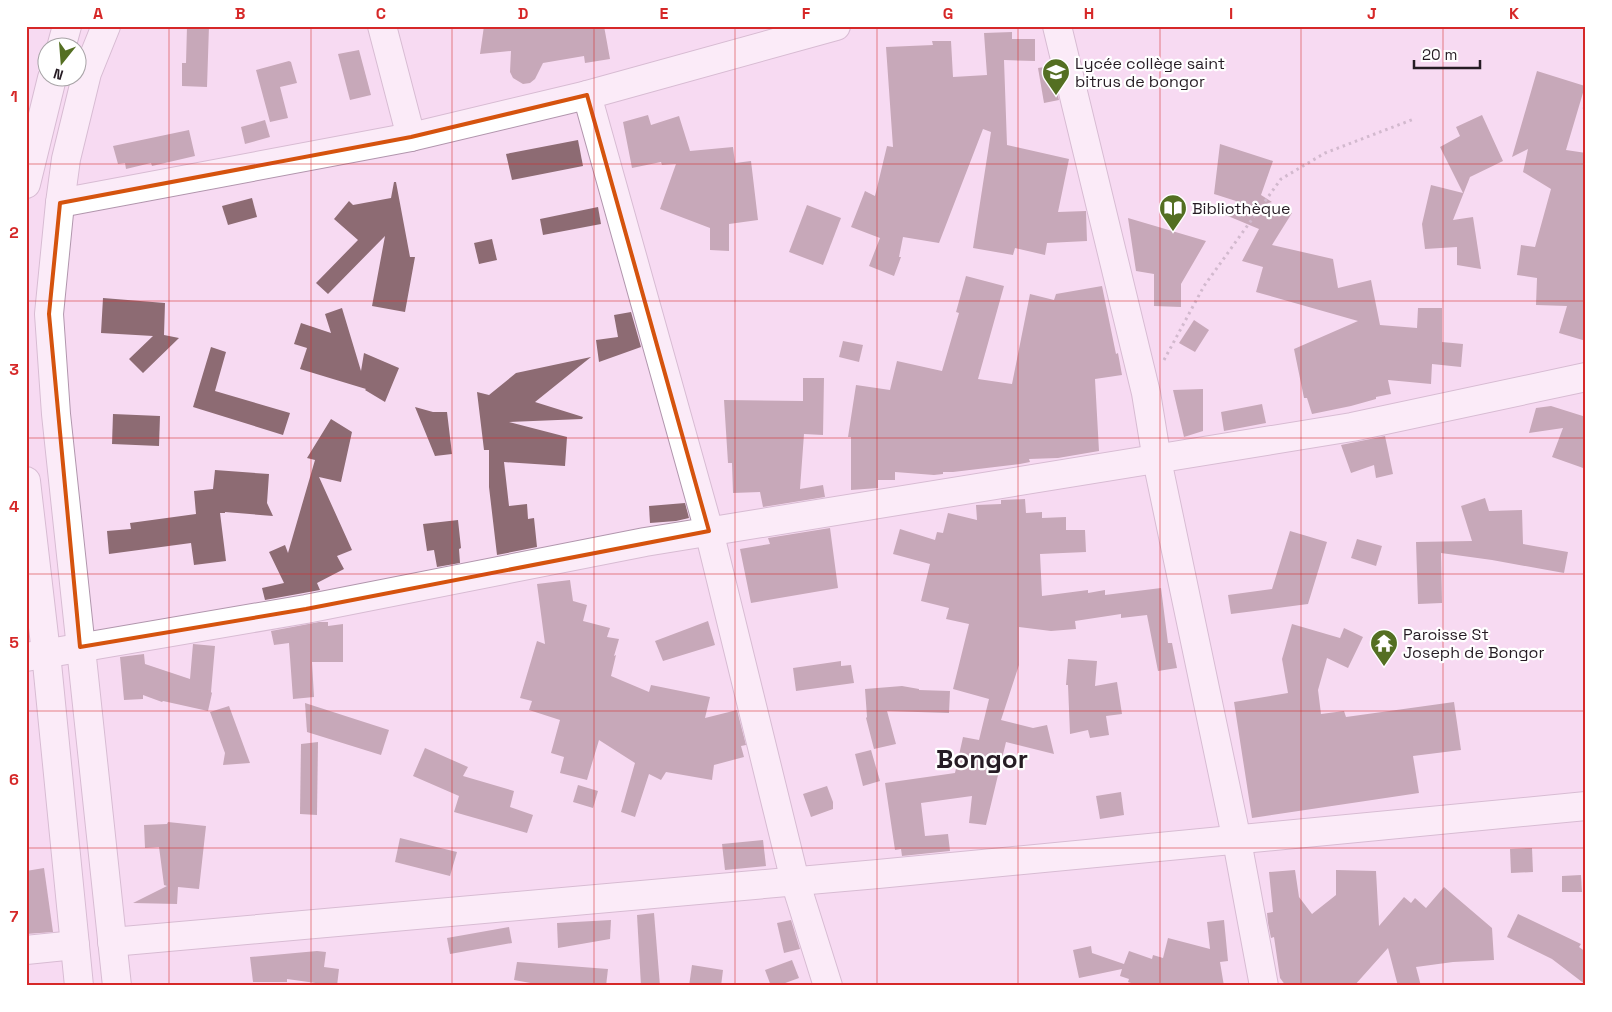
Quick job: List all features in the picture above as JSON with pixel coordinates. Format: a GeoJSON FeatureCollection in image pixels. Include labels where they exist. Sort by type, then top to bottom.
{"type":"FeatureCollection","features":[{"type":"Feature","properties":{"kind":"street"},"geometry":{"type":"LineString","coordinates":[[63,38],[67,26]]}},
{"type":"Feature","properties":{"kind":"street"},"geometry":{"type":"LineString","coordinates":[[106,26],[87,73],[66,159],[49,314],[56,414],[117,986]]}},
{"type":"Feature","properties":{"kind":"street"},"geometry":{"type":"LineString","coordinates":[[382,26],[410,137]]}},
{"type":"Feature","properties":{"kind":"street"},"geometry":{"type":"LineString","coordinates":[[1056,26],[1146,393],[1157,460],[1238,841],[1264,986]]}},
{"type":"Feature","properties":{"kind":"street"},"geometry":{"type":"LineString","coordinates":[[60,203],[410,137],[587,95],[832,27]]}},
{"type":"Feature","properties":{"kind":"street"},"geometry":{"type":"LineString","coordinates":[[26,184],[50,88]]}},
{"type":"Feature","properties":{"kind":"street"},"geometry":{"type":"LineString","coordinates":[[587,95],[709,531],[795,881],[828,986]]}},
{"type":"Feature","properties":{"kind":"street"},"geometry":{"type":"LineString","coordinates":[[36,655],[306,609],[644,542],[1352,427],[1586,377]]}},
{"type":"Feature","properties":{"kind":"street"},"geometry":{"type":"LineString","coordinates":[[62,473],[26,481],[36,655],[79,986]]}},
{"type":"Feature","properties":{"kind":"street"},"geometry":{"type":"LineString","coordinates":[[112,942],[1238,841],[1586,806]]}},
{"type":"Feature","properties":{"kind":"street"},"geometry":{"type":"LineString","coordinates":[[26,950],[75,945]]}},
{"type":"Feature","properties":{"kind":"path"},"geometry":{"type":"LineString","coordinates":[[1164,360],[1204,286],[1281,179],[1325,153],[1414,119]]}},
{"type":"Feature","properties":{"kind":"highlighted area"},"geometry":{"type":"Polygon","coordinates":[[[587,95],[709,531],[306,609],[80,647],[49,314],[60,203],[411,137],[587,95]]]}},
{"type":"Feature","properties":{"kind":"building"},"geometry":{"type":"Polygon","coordinates":[[[187,26],[209,26],[207,87],[182,86],[182,63],[186,63],[187,26]]]}},
{"type":"Feature","properties":{"kind":"building"},"geometry":{"type":"Polygon","coordinates":[[[484,26],[604,26],[610,59],[585,63],[584,56],[543,63],[535,79],[530,83],[523,84],[513,78],[510,72],[511,51],[480,54],[484,26]]]}},
{"type":"Feature","properties":{"kind":"building"},"geometry":{"type":"Polygon","coordinates":[[[1012,32],[1012,39],[1035,39],[1035,61],[1004,60],[1007,145],[1069,159],[1058,212],[1086,211],[1087,241],[1047,243],[1045,255],[1015,248],[1013,255],[973,248],[991,132],[983,129],[939,243],[903,237],[899,257],[901,257],[894,276],[869,266],[880,238],[851,227],[865,191],[875,196],[887,146],[893,147],[886,47],[933,45],[932,41],[951,41],[953,77],[987,75],[984,33],[1012,32]]]}},
{"type":"Feature","properties":{"kind":"building"},"geometry":{"type":"Polygon","coordinates":[[[359,50],[371,95],[350,100],[338,54],[359,50]]]}},
{"type":"Feature","properties":{"kind":"building"},"geometry":{"type":"Polygon","coordinates":[[[291,62],[297,83],[280,87],[288,118],[270,122],[256,70],[291,62]]]}},
{"type":"Feature","properties":{"kind":"building"},"geometry":{"type":"Polygon","coordinates":[[[1051,66],[1059,100],[1044,103],[1038,68],[1051,66]]]}},
{"type":"Feature","properties":{"kind":"building"},"geometry":{"type":"Polygon","coordinates":[[[1537,71],[1585,86],[1566,150],[1586,153],[1586,341],[1559,333],[1567,306],[1536,305],[1537,278],[1517,275],[1521,245],[1535,247],[1551,189],[1523,172],[1528,149],[1512,157],[1537,71]]]}},
{"type":"Feature","properties":{"kind":"building"},"geometry":{"type":"Polygon","coordinates":[[[648,115],[651,125],[679,116],[690,151],[733,147],[735,163],[751,161],[758,220],[729,224],[729,251],[710,250],[710,228],[660,209],[676,164],[662,165],[661,162],[632,168],[623,122],[648,115]]]}},
{"type":"Feature","properties":{"kind":"building"},"geometry":{"type":"Polygon","coordinates":[[[1482,115],[1503,161],[1470,177],[1453,220],[1473,217],[1481,269],[1457,265],[1457,247],[1425,249],[1422,224],[1431,185],[1463,193],[1440,147],[1460,136],[1456,127],[1482,115]]]}},
{"type":"Feature","properties":{"kind":"building"},"geometry":{"type":"Polygon","coordinates":[[[265,120],[270,137],[245,144],[241,127],[265,120]]]}},
{"type":"Feature","properties":{"kind":"building"},"geometry":{"type":"Polygon","coordinates":[[[189,130],[195,156],[152,166],[151,163],[126,169],[125,163],[118,164],[113,146],[189,130]]]}},
{"type":"Feature","properties":{"kind":"building"},"geometry":{"type":"Polygon","coordinates":[[[578,140],[583,166],[512,180],[506,154],[578,140]]]}},
{"type":"Feature","properties":{"kind":"building"},"geometry":{"type":"Polygon","coordinates":[[[1220,144],[1273,161],[1261,195],[1272,202],[1259,206],[1281,206],[1292,213],[1272,245],[1333,259],[1338,288],[1371,280],[1380,325],[1417,328],[1418,308],[1442,308],[1442,342],[1463,344],[1461,367],[1432,364],[1431,384],[1388,380],[1391,394],[1351,406],[1312,414],[1307,398],[1304,398],[1294,349],[1358,321],[1256,292],[1263,267],[1242,261],[1259,229],[1204,206],[1204,204],[1234,205],[1236,201],[1214,194],[1220,144]]]}},
{"type":"Feature","properties":{"kind":"building"},"geometry":{"type":"Polygon","coordinates":[[[394,182],[396,182],[410,257],[415,257],[405,312],[372,306],[385,236],[328,294],[316,283],[358,240],[334,219],[349,201],[353,205],[391,198],[394,182]]]}},
{"type":"Feature","properties":{"kind":"building"},"geometry":{"type":"Polygon","coordinates":[[[252,198],[257,217],[228,225],[222,206],[252,198]]]}},
{"type":"Feature","properties":{"kind":"building"},"geometry":{"type":"Polygon","coordinates":[[[807,205],[841,218],[823,265],[789,252],[807,205]]]}},
{"type":"Feature","properties":{"kind":"building"},"geometry":{"type":"Polygon","coordinates":[[[598,207],[601,224],[543,235],[540,219],[598,207]]]}},
{"type":"Feature","properties":{"kind":"building"},"geometry":{"type":"Polygon","coordinates":[[[1128,218],[1206,241],[1181,284],[1181,307],[1154,306],[1154,274],[1136,271],[1128,218]]]}},
{"type":"Feature","properties":{"kind":"building"},"geometry":{"type":"Polygon","coordinates":[[[492,239],[497,260],[479,264],[474,243],[492,239]]]}},
{"type":"Feature","properties":{"kind":"building"},"geometry":{"type":"Polygon","coordinates":[[[966,276],[1004,286],[978,379],[1012,384],[1030,294],[1054,300],[1056,294],[1102,286],[1122,375],[1095,379],[1099,451],[1058,458],[1029,459],[1030,462],[1020,464],[943,472],[943,474],[934,475],[895,472],[895,480],[878,480],[878,488],[851,490],[851,437],[848,437],[856,385],[890,390],[897,361],[942,371],[959,313],[956,312],[966,276]]]}},
{"type":"Feature","properties":{"kind":"building"},"geometry":{"type":"Polygon","coordinates":[[[103,298],[165,303],[164,335],[179,338],[143,373],[129,359],[153,336],[101,333],[103,298]]]}},
{"type":"Feature","properties":{"kind":"building"},"geometry":{"type":"Polygon","coordinates":[[[342,308],[361,371],[364,353],[399,368],[385,402],[366,389],[300,369],[307,348],[294,344],[301,323],[331,333],[325,314],[342,308]]]}},
{"type":"Feature","properties":{"kind":"building"},"geometry":{"type":"Polygon","coordinates":[[[631,312],[641,347],[599,362],[596,340],[618,337],[614,315],[631,312]]]}},
{"type":"Feature","properties":{"kind":"building"},"geometry":{"type":"Polygon","coordinates":[[[1194,320],[1209,330],[1195,352],[1179,343],[1194,320]]]}},
{"type":"Feature","properties":{"kind":"building"},"geometry":{"type":"Polygon","coordinates":[[[843,341],[863,345],[859,362],[839,357],[843,341]]]}},
{"type":"Feature","properties":{"kind":"building"},"geometry":{"type":"Polygon","coordinates":[[[211,347],[226,352],[215,391],[290,413],[283,435],[193,407],[211,347]]]}},
{"type":"Feature","properties":{"kind":"building"},"geometry":{"type":"Polygon","coordinates":[[[591,357],[535,402],[583,417],[582,419],[509,422],[567,437],[565,466],[504,462],[509,506],[527,504],[528,519],[534,518],[537,547],[497,555],[489,487],[489,450],[484,450],[477,392],[489,395],[516,373],[591,357]]]}},
{"type":"Feature","properties":{"kind":"building"},"geometry":{"type":"Polygon","coordinates":[[[803,378],[824,378],[823,435],[804,434],[800,489],[823,485],[825,497],[763,507],[760,492],[733,493],[732,463],[728,463],[724,400],[803,401],[803,378]]]}},
{"type":"Feature","properties":{"kind":"building"},"geometry":{"type":"Polygon","coordinates":[[[1203,389],[1203,431],[1184,437],[1173,390],[1203,389]]]}},
{"type":"Feature","properties":{"kind":"building"},"geometry":{"type":"Polygon","coordinates":[[[1262,404],[1266,423],[1224,431],[1221,412],[1262,404]]]}},
{"type":"Feature","properties":{"kind":"building"},"geometry":{"type":"Polygon","coordinates":[[[1551,406],[1586,417],[1586,469],[1552,457],[1563,428],[1529,433],[1536,408],[1551,406]]]}},
{"type":"Feature","properties":{"kind":"building"},"geometry":{"type":"Polygon","coordinates":[[[415,407],[433,412],[447,412],[452,454],[435,456],[415,407]]]}},
{"type":"Feature","properties":{"kind":"building"},"geometry":{"type":"Polygon","coordinates":[[[113,414],[160,416],[159,446],[112,444],[113,414]]]}},
{"type":"Feature","properties":{"kind":"building"},"geometry":{"type":"Polygon","coordinates":[[[331,419],[352,432],[341,482],[319,477],[352,550],[337,556],[344,569],[317,583],[320,590],[265,600],[262,588],[284,583],[269,552],[285,545],[288,553],[315,460],[307,458],[331,419]]]}},
{"type":"Feature","properties":{"kind":"building"},"geometry":{"type":"Polygon","coordinates":[[[1385,436],[1393,474],[1376,478],[1374,465],[1351,473],[1341,445],[1385,436]]]}},
{"type":"Feature","properties":{"kind":"building"},"geometry":{"type":"Polygon","coordinates":[[[215,470],[269,474],[267,503],[273,516],[220,513],[226,561],[194,565],[191,543],[109,554],[107,531],[131,529],[130,523],[196,514],[194,491],[213,489],[215,470]]]}},
{"type":"Feature","properties":{"kind":"building"},"geometry":{"type":"Polygon","coordinates":[[[1485,498],[1489,511],[1522,510],[1523,544],[1568,552],[1564,573],[1441,553],[1442,603],[1418,604],[1416,542],[1472,541],[1461,506],[1485,498]]]}},
{"type":"Feature","properties":{"kind":"building"},"geometry":{"type":"Polygon","coordinates":[[[1025,499],[1026,513],[1042,512],[1042,518],[1066,517],[1066,530],[1085,530],[1086,552],[1040,554],[1042,596],[1088,590],[1088,593],[1105,590],[1105,595],[1161,588],[1168,643],[1172,643],[1177,668],[1158,671],[1147,615],[1121,618],[1121,614],[1075,621],[1076,629],[1051,631],[1019,627],[1019,665],[1001,720],[1033,728],[1047,725],[1054,754],[1006,742],[986,825],[969,823],[972,796],[921,803],[925,836],[948,834],[950,851],[902,856],[901,849],[895,850],[885,783],[955,773],[963,737],[979,740],[989,699],[953,689],[969,624],[946,619],[949,608],[921,601],[930,564],[893,554],[900,529],[935,540],[937,532],[943,533],[948,513],[977,520],[976,505],[1001,504],[1001,500],[1025,499]]]}},
{"type":"Feature","properties":{"kind":"building"},"geometry":{"type":"Polygon","coordinates":[[[685,503],[689,518],[650,523],[649,506],[685,503]]]}},
{"type":"Feature","properties":{"kind":"building"},"geometry":{"type":"Polygon","coordinates":[[[458,520],[461,548],[459,549],[460,563],[437,567],[434,550],[427,551],[423,524],[458,520]]]}},
{"type":"Feature","properties":{"kind":"building"},"geometry":{"type":"Polygon","coordinates":[[[830,528],[838,588],[751,603],[740,549],[770,544],[768,538],[830,528]]]}},
{"type":"Feature","properties":{"kind":"building"},"geometry":{"type":"Polygon","coordinates":[[[1290,531],[1327,542],[1308,604],[1231,614],[1228,595],[1272,589],[1290,531]]]}},
{"type":"Feature","properties":{"kind":"building"},"geometry":{"type":"Polygon","coordinates":[[[1357,539],[1382,546],[1376,566],[1351,558],[1357,539]]]}},
{"type":"Feature","properties":{"kind":"building"},"geometry":{"type":"Polygon","coordinates":[[[570,580],[573,601],[587,605],[583,621],[610,628],[607,637],[619,639],[611,676],[649,692],[651,685],[710,697],[705,718],[737,710],[746,745],[741,746],[744,757],[714,765],[712,780],[666,772],[661,780],[649,774],[635,817],[621,812],[635,763],[599,740],[587,780],[560,773],[564,757],[551,753],[560,720],[529,710],[532,701],[520,698],[537,641],[545,644],[537,584],[570,580]]]}},
{"type":"Feature","properties":{"kind":"building"},"geometry":{"type":"Polygon","coordinates":[[[708,621],[715,645],[663,661],[655,641],[708,621]]]}},
{"type":"Feature","properties":{"kind":"building"},"geometry":{"type":"Polygon","coordinates":[[[328,622],[328,626],[343,624],[343,662],[312,662],[314,697],[293,699],[289,643],[274,645],[271,631],[328,622]]]}},
{"type":"Feature","properties":{"kind":"building"},"geometry":{"type":"Polygon","coordinates":[[[1292,624],[1340,638],[1344,628],[1363,637],[1348,668],[1327,658],[1318,690],[1321,714],[1344,711],[1346,717],[1454,702],[1461,750],[1413,756],[1419,793],[1252,818],[1234,702],[1288,693],[1282,659],[1292,624]]]}},
{"type":"Feature","properties":{"kind":"building"},"geometry":{"type":"Polygon","coordinates":[[[193,644],[215,646],[212,693],[208,711],[162,702],[143,695],[143,699],[124,700],[120,657],[144,654],[145,664],[190,679],[193,644]]]}},
{"type":"Feature","properties":{"kind":"building"},"geometry":{"type":"Polygon","coordinates":[[[1068,659],[1097,661],[1095,686],[1117,682],[1122,714],[1106,716],[1109,735],[1090,738],[1088,730],[1070,734],[1068,685],[1066,685],[1068,659]]]}},
{"type":"Feature","properties":{"kind":"building"},"geometry":{"type":"Polygon","coordinates":[[[841,661],[841,666],[851,665],[854,683],[796,691],[793,668],[841,661]]]}},
{"type":"Feature","properties":{"kind":"building"},"geometry":{"type":"Polygon","coordinates":[[[902,686],[919,690],[950,691],[949,713],[887,711],[896,744],[874,749],[866,718],[865,689],[902,686]]]}},
{"type":"Feature","properties":{"kind":"building"},"geometry":{"type":"Polygon","coordinates":[[[305,703],[389,730],[381,755],[307,732],[305,703]]]}},
{"type":"Feature","properties":{"kind":"building"},"geometry":{"type":"Polygon","coordinates":[[[229,706],[250,763],[223,765],[225,753],[210,712],[229,706]]]}},
{"type":"Feature","properties":{"kind":"building"},"geometry":{"type":"Polygon","coordinates":[[[318,742],[317,815],[300,814],[301,744],[318,742]]]}},
{"type":"Feature","properties":{"kind":"building"},"geometry":{"type":"Polygon","coordinates":[[[425,748],[468,767],[463,776],[514,791],[510,807],[533,815],[527,833],[454,812],[459,796],[413,776],[425,748]]]}},
{"type":"Feature","properties":{"kind":"building"},"geometry":{"type":"Polygon","coordinates":[[[871,750],[880,781],[863,786],[855,754],[871,750]]]}},
{"type":"Feature","properties":{"kind":"building"},"geometry":{"type":"Polygon","coordinates":[[[578,785],[598,791],[593,808],[573,802],[578,785]]]}},
{"type":"Feature","properties":{"kind":"building"},"geometry":{"type":"Polygon","coordinates":[[[827,786],[833,802],[833,809],[811,817],[803,794],[827,786]]]}},
{"type":"Feature","properties":{"kind":"building"},"geometry":{"type":"Polygon","coordinates":[[[1121,792],[1124,815],[1100,819],[1096,796],[1121,792]]]}},
{"type":"Feature","properties":{"kind":"building"},"geometry":{"type":"Polygon","coordinates":[[[168,822],[206,826],[199,889],[178,887],[177,904],[133,903],[167,886],[164,885],[159,847],[145,848],[144,825],[167,824],[168,822]]]}},
{"type":"Feature","properties":{"kind":"building"},"geometry":{"type":"Polygon","coordinates":[[[400,838],[457,852],[450,876],[395,862],[400,838]]]}},
{"type":"Feature","properties":{"kind":"building"},"geometry":{"type":"Polygon","coordinates":[[[763,840],[766,866],[725,870],[722,844],[763,840]]]}},
{"type":"Feature","properties":{"kind":"building"},"geometry":{"type":"Polygon","coordinates":[[[1532,848],[1533,872],[1511,873],[1510,849],[1532,848]]]}},
{"type":"Feature","properties":{"kind":"building"},"geometry":{"type":"Polygon","coordinates":[[[44,868],[53,932],[26,934],[26,871],[44,868]]]}},
{"type":"Feature","properties":{"kind":"building"},"geometry":{"type":"Polygon","coordinates":[[[1295,870],[1299,897],[1312,914],[1336,895],[1336,870],[1376,871],[1379,926],[1404,897],[1411,903],[1415,898],[1426,908],[1444,887],[1492,928],[1494,960],[1453,962],[1416,967],[1421,986],[1398,986],[1388,948],[1354,986],[1286,986],[1280,978],[1274,937],[1271,938],[1268,923],[1267,913],[1273,912],[1269,872],[1295,870]]]}},
{"type":"Feature","properties":{"kind":"building"},"geometry":{"type":"Polygon","coordinates":[[[1581,875],[1582,892],[1562,892],[1562,876],[1581,875]]]}},
{"type":"Feature","properties":{"kind":"building"},"geometry":{"type":"Polygon","coordinates":[[[654,913],[660,986],[641,986],[637,915],[654,913]]]}},
{"type":"Feature","properties":{"kind":"building"},"geometry":{"type":"Polygon","coordinates":[[[1518,914],[1581,944],[1579,947],[1586,952],[1586,985],[1552,959],[1507,937],[1518,914]]]}},
{"type":"Feature","properties":{"kind":"building"},"geometry":{"type":"Polygon","coordinates":[[[611,920],[610,939],[558,948],[557,923],[611,920]]]}},
{"type":"Feature","properties":{"kind":"building"},"geometry":{"type":"Polygon","coordinates":[[[791,920],[800,949],[784,953],[777,923],[791,920]]]}},
{"type":"Feature","properties":{"kind":"building"},"geometry":{"type":"Polygon","coordinates":[[[1224,920],[1228,961],[1220,962],[1224,986],[1140,986],[1128,982],[1129,979],[1120,976],[1122,969],[1079,978],[1073,950],[1091,946],[1092,953],[1124,964],[1129,951],[1152,959],[1153,955],[1163,958],[1168,938],[1210,949],[1207,922],[1224,920]]]}},
{"type":"Feature","properties":{"kind":"building"},"geometry":{"type":"Polygon","coordinates":[[[509,927],[512,943],[450,954],[447,938],[509,927]]]}},
{"type":"Feature","properties":{"kind":"building"},"geometry":{"type":"Polygon","coordinates":[[[317,951],[326,952],[324,967],[339,969],[337,986],[287,979],[287,982],[253,982],[250,957],[317,951]]]}},
{"type":"Feature","properties":{"kind":"building"},"geometry":{"type":"Polygon","coordinates":[[[792,960],[799,978],[777,986],[771,986],[765,970],[792,960]]]}},
{"type":"Feature","properties":{"kind":"building"},"geometry":{"type":"Polygon","coordinates":[[[517,962],[608,969],[606,986],[547,986],[514,980],[517,962]]]}},
{"type":"Feature","properties":{"kind":"building"},"geometry":{"type":"Polygon","coordinates":[[[692,965],[723,970],[721,986],[689,986],[692,965]]]}},
{"type":"Feature","properties":{"kind":"place","name":"Lycée collège saint bitrus de bongor"},"geometry":{"type":"Point","coordinates":[1056,96]}},
{"type":"Feature","properties":{"kind":"place","name":"Bibliothèque"},"geometry":{"type":"Point","coordinates":[1173,232]}},
{"type":"Feature","properties":{"kind":"place","name":"Paroisse St Joseph de Bongor"},"geometry":{"type":"Point","coordinates":[1384,667]}},
{"type":"Feature","properties":{"kind":"district","name":"Bongor"},"geometry":{"type":"Point","coordinates":[982,759]}}]}
